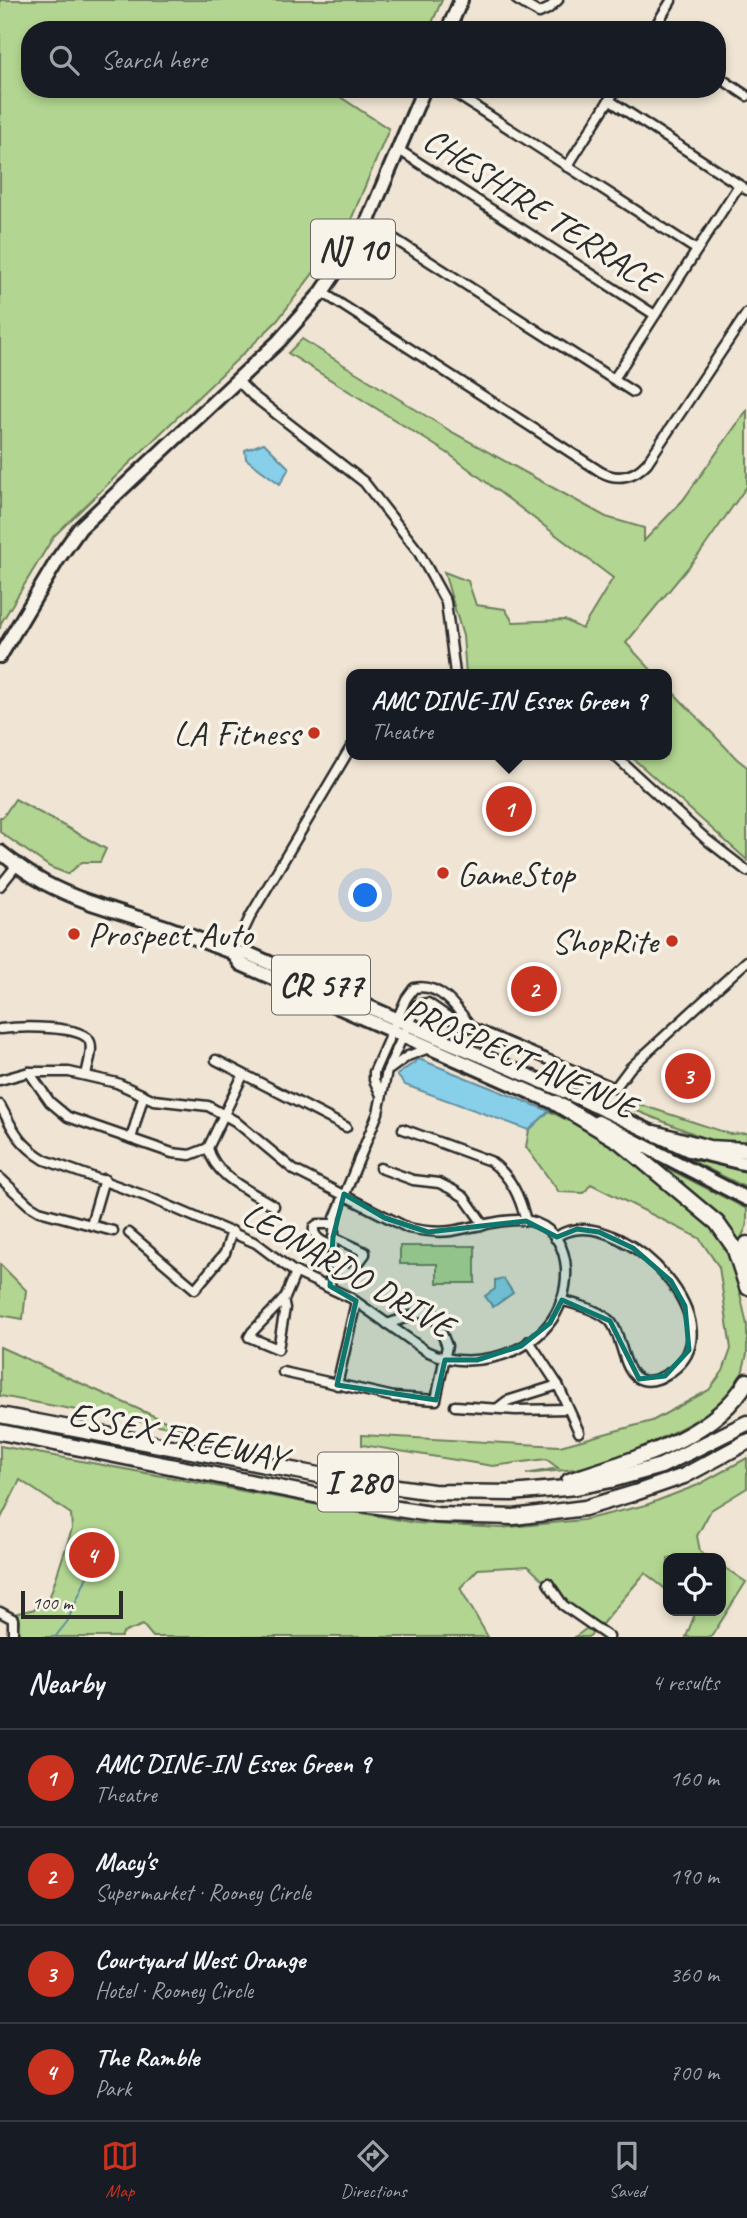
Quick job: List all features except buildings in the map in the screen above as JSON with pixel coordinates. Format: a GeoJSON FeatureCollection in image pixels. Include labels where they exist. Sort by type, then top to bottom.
{"type":"FeatureCollection","features":[{"type":"Feature","properties":{"kind":"highway"},"geometry":{"type":"LineString","coordinates":[[556,1103],[619,1141],[717,1223],[734,1247],[747,1287]]}},
{"type":"Feature","properties":{"kind":"highway"},"geometry":{"type":"LineString","coordinates":[[654,1133],[709,1148],[747,1150]]}},
{"type":"Feature","properties":{"kind":"highway"},"geometry":{"type":"LineString","coordinates":[[747,1244],[747,1270]]}},
{"type":"Feature","properties":{"kind":"highway"},"geometry":{"type":"LineString","coordinates":[[543,1490],[648,1454],[702,1427],[733,1402],[747,1381]]}},
{"type":"Feature","properties":{"kind":"highway","name":"ESSEX FREEWAY"},"geometry":{"type":"LineString","coordinates":[[0,1415],[340,1479],[420,1490],[512,1493],[611,1480],[661,1466],[747,1423]]}},
{"type":"Feature","properties":{"kind":"highway","name":"ESSEX FREEWAY"},"geometry":{"type":"LineString","coordinates":[[0,1432],[338,1500],[448,1515],[514,1517],[585,1508],[684,1476],[747,1443]]}},
{"type":"Feature","properties":{"kind":"main road"},"geometry":{"type":"LineString","coordinates":[[452,21],[461,0]]}},
{"type":"Feature","properties":{"kind":"main road","name":"NJ 10"},"geometry":{"type":"LineString","coordinates":[[0,656],[58,559],[80,528],[299,320],[321,292],[369,222],[420,98]]}},
{"type":"Feature","properties":{"kind":"main road","name":"PROSPECT AVENUE"},"geometry":{"type":"LineString","coordinates":[[0,852],[47,884],[70,894],[193,936],[233,953],[249,954],[562,1090],[689,1150],[747,1164]]}},
{"type":"Feature","properties":{"kind":"main road","name":"PROSPECT AVENUE"},"geometry":{"type":"LineString","coordinates":[[233,953],[241,964],[556,1103],[627,1136],[747,1199]]}},
{"type":"Feature","properties":{"kind":"street"},"geometry":{"type":"LineString","coordinates":[[517,0],[539,13],[558,0]]}},
{"type":"Feature","properties":{"kind":"street"},"geometry":{"type":"LineString","coordinates":[[659,21],[671,1]]}},
{"type":"Feature","properties":{"kind":"street"},"geometry":{"type":"LineString","coordinates":[[726,82],[747,96]]}},
{"type":"Feature","properties":{"kind":"street"},"geometry":{"type":"LineString","coordinates":[[462,98],[697,250]]}},
{"type":"Feature","properties":{"kind":"street"},"geometry":{"type":"LineString","coordinates":[[567,167],[609,100],[747,190]]}},
{"type":"Feature","properties":{"kind":"street","name":"CHESHIRE TERRACE"},"geometry":{"type":"LineString","coordinates":[[399,149],[655,315]]}},
{"type":"Feature","properties":{"kind":"street"},"geometry":{"type":"LineString","coordinates":[[614,379],[739,184]]}},
{"type":"Feature","properties":{"kind":"street"},"geometry":{"type":"LineString","coordinates":[[369,222],[633,392]]}},
{"type":"Feature","properties":{"kind":"street"},"geometry":{"type":"LineString","coordinates":[[321,292],[607,475],[628,476],[647,463],[747,313]]}},
{"type":"Feature","properties":{"kind":"street"},"geometry":{"type":"LineString","coordinates":[[237,380],[252,395],[364,482],[418,551],[446,602],[454,669]]}},
{"type":"Feature","properties":{"kind":"street"},"geometry":{"type":"LineString","coordinates":[[233,953],[251,915],[346,757]]}},
{"type":"Feature","properties":{"kind":"street"},"geometry":{"type":"LineString","coordinates":[[619,760],[707,840],[747,871]]}},
{"type":"Feature","properties":{"kind":"street"},"geometry":{"type":"LineString","coordinates":[[0,886],[17,865]]}},
{"type":"Feature","properties":{"kind":"street"},"geometry":{"type":"LineString","coordinates":[[403,1021],[424,1002],[434,1005],[460,1025],[471,1027],[615,1088],[630,1069],[747,961]]}},
{"type":"Feature","properties":{"kind":"street"},"geometry":{"type":"LineString","coordinates":[[381,1095],[374,1080],[374,1072],[403,1021],[410,993],[414,988],[421,986],[451,1000],[471,1027]]}},
{"type":"Feature","properties":{"kind":"street"},"geometry":{"type":"LineString","coordinates":[[0,1029],[27,1027],[80,1031],[88,1037],[92,1045],[86,1075]]}},
{"type":"Feature","properties":{"kind":"street"},"geometry":{"type":"LineString","coordinates":[[330,1286],[334,1224],[375,1123],[397,1033]]}},
{"type":"Feature","properties":{"kind":"street"},"geometry":{"type":"LineString","coordinates":[[387,1071],[408,1056],[429,1048]]}},
{"type":"Feature","properties":{"kind":"street"},"geometry":{"type":"LineString","coordinates":[[216,1060],[346,1127]]}},
{"type":"Feature","properties":{"kind":"street","name":"LEONARDO DRIVE"},"geometry":{"type":"LineString","coordinates":[[0,1080],[47,1070],[86,1075],[117,1083],[154,1100],[197,1103],[224,1113],[293,1170],[408,1228],[448,1232],[526,1221]]}},
{"type":"Feature","properties":{"kind":"street"},"geometry":{"type":"LineString","coordinates":[[29,1072],[50,1102],[68,1117],[182,1155],[198,1153],[208,1148]]}},
{"type":"Feature","properties":{"kind":"street"},"geometry":{"type":"LineString","coordinates":[[243,1075],[208,1148],[210,1158],[225,1176],[274,1206]]}},
{"type":"Feature","properties":{"kind":"street"},"geometry":{"type":"LineString","coordinates":[[131,1139],[143,1097]]}},
{"type":"Feature","properties":{"kind":"street","name":"LEONARDO DRIVE"},"geometry":{"type":"LineString","coordinates":[[0,1105],[18,1139],[30,1151],[45,1160],[104,1179],[232,1231],[256,1243],[296,1272],[330,1286],[426,1351],[445,1359],[478,1360],[494,1357],[529,1341],[550,1323],[561,1300],[566,1269],[561,1245],[555,1238]]}},
{"type":"Feature","properties":{"kind":"street"},"geometry":{"type":"LineString","coordinates":[[403,1129],[490,1161],[499,1168],[521,1199],[526,1221],[536,1222],[555,1238],[577,1229],[599,1232],[633,1248],[660,1268],[685,1306],[691,1331],[686,1357],[665,1376],[652,1380],[639,1379],[632,1373],[616,1329],[610,1321],[591,1309],[561,1300]]}},
{"type":"Feature","properties":{"kind":"street"},"geometry":{"type":"LineString","coordinates":[[380,1168],[413,1180],[439,1183],[453,1190],[464,1197],[484,1225]]}},
{"type":"Feature","properties":{"kind":"street"},"geometry":{"type":"LineString","coordinates":[[0,1178],[39,1211],[113,1231]]}},
{"type":"Feature","properties":{"kind":"street"},"geometry":{"type":"LineString","coordinates":[[91,1224],[104,1179]]}},
{"type":"Feature","properties":{"kind":"street"},"geometry":{"type":"LineString","coordinates":[[332,1266],[350,1274],[365,1254],[316,1237],[313,1231],[318,1224],[334,1224]]}},
{"type":"Feature","properties":{"kind":"street"},"geometry":{"type":"LineString","coordinates":[[129,1233],[195,1289],[225,1253],[232,1231]]}},
{"type":"Feature","properties":{"kind":"street"},"geometry":{"type":"LineString","coordinates":[[283,1300],[285,1308],[278,1349],[249,1337],[283,1300],[296,1272]]}},
{"type":"Feature","properties":{"kind":"street"},"geometry":{"type":"LineString","coordinates":[[337,1385],[356,1302]]}},
{"type":"Feature","properties":{"kind":"street"},"geometry":{"type":"LineString","coordinates":[[283,1372],[394,1397],[436,1401],[447,1346],[432,1309],[387,1324]]}},
{"type":"Feature","properties":{"kind":"street"},"geometry":{"type":"LineString","coordinates":[[529,1341],[558,1385],[579,1432]]}},
{"type":"Feature","properties":{"kind":"street"},"geometry":{"type":"LineString","coordinates":[[498,1408],[507,1401],[558,1385]]}},
{"type":"Feature","properties":{"kind":"street"},"geometry":{"type":"LineString","coordinates":[[455,1406],[568,1409]]}},
{"type":"Feature","properties":{"kind":"street"},"geometry":{"type":"LineString","coordinates":[[548,1583],[563,1605],[610,1637]]}},
{"type":"Feature","properties":{"kind":"street"},"geometry":{"type":"LineString","coordinates":[[0,1612],[13,1619],[13,1637]]}},
{"type":"Feature","properties":{"kind":"highlighted area"},"geometry":{"type":"Polygon","coordinates":[[[344,1194],[385,1218],[428,1232],[526,1221],[557,1237],[577,1229],[599,1232],[633,1248],[671,1281],[685,1306],[689,1350],[665,1376],[639,1379],[610,1321],[562,1300],[550,1323],[521,1346],[477,1360],[445,1360],[436,1400],[337,1385],[356,1301],[330,1286],[333,1237],[344,1194]]]}},
{"type":"Feature","properties":{"kind":"green space"},"geometry":{"type":"Polygon","coordinates":[[[0,0],[442,0],[433,21],[21,21],[21,98],[342,98],[389,129],[348,227],[277,321],[54,536],[1,623],[0,629],[0,0]]]}},
{"type":"Feature","properties":{"kind":"green space"},"geometry":{"type":"Polygon","coordinates":[[[302,339],[452,432],[606,517],[644,528],[644,541],[683,500],[747,410],[747,486],[700,553],[626,643],[650,669],[466,669],[463,636],[444,572],[468,581],[476,605],[505,609],[513,622],[565,620],[582,629],[613,578],[449,454],[288,353],[302,339]]]}},
{"type":"Feature","properties":{"kind":"green space"},"geometry":{"type":"Polygon","coordinates":[[[672,691],[747,767],[747,860],[635,760],[672,760],[672,691]]]}},
{"type":"Feature","properties":{"kind":"green space"},"geometry":{"type":"Polygon","coordinates":[[[15,799],[106,849],[100,862],[82,862],[68,874],[50,867],[0,832],[0,817],[3,817],[15,799]]]}},
{"type":"Feature","properties":{"kind":"green space"},"geometry":{"type":"Polygon","coordinates":[[[620,1098],[730,1134],[747,1133],[747,1143],[724,1144],[712,1141],[617,1103],[620,1098]]]}},
{"type":"Feature","properties":{"kind":"green space"},"geometry":{"type":"Polygon","coordinates":[[[549,1111],[612,1142],[712,1228],[731,1252],[747,1325],[747,1354],[742,1374],[725,1404],[712,1412],[619,1460],[575,1469],[526,1474],[558,1468],[546,1459],[493,1466],[362,1445],[362,1435],[560,1446],[652,1421],[709,1390],[723,1371],[731,1349],[719,1267],[699,1238],[591,1184],[584,1193],[559,1192],[526,1147],[529,1130],[549,1111]]]}},
{"type":"Feature","properties":{"kind":"green space"},"geometry":{"type":"Polygon","coordinates":[[[711,1160],[747,1170],[747,1188],[692,1161],[711,1160]]]}},
{"type":"Feature","properties":{"kind":"green space"},"geometry":{"type":"Polygon","coordinates":[[[665,1167],[747,1209],[747,1225],[739,1243],[715,1214],[665,1167]]]}},
{"type":"Feature","properties":{"kind":"green space"},"geometry":{"type":"Polygon","coordinates":[[[400,1246],[475,1246],[475,1283],[437,1283],[437,1264],[400,1264],[400,1246]]]}},
{"type":"Feature","properties":{"kind":"green space"},"geometry":{"type":"Polygon","coordinates":[[[0,1264],[26,1290],[23,1319],[0,1315],[0,1264]]]}},
{"type":"Feature","properties":{"kind":"green space"},"geometry":{"type":"Polygon","coordinates":[[[0,1347],[185,1430],[0,1396],[0,1347]]]}},
{"type":"Feature","properties":{"kind":"green space"},"geometry":{"type":"Polygon","coordinates":[[[0,1446],[416,1523],[500,1528],[583,1520],[646,1505],[698,1485],[747,1458],[747,1488],[711,1510],[697,1536],[700,1551],[703,1553],[663,1553],[663,1587],[645,1573],[588,1637],[575,1637],[590,1626],[528,1566],[478,1569],[460,1588],[488,1637],[153,1637],[143,1625],[123,1633],[121,1637],[16,1637],[19,1621],[14,1614],[35,1609],[49,1599],[72,1529],[71,1514],[20,1480],[0,1520],[0,1446]]]}},
{"type":"Feature","properties":{"kind":"green space"},"geometry":{"type":"Polygon","coordinates":[[[726,1568],[746,1582],[726,1613],[726,1568]]]}},
{"type":"Feature","properties":{"kind":"green space"},"geometry":{"type":"Polygon","coordinates":[[[694,1616],[724,1616],[711,1637],[686,1637],[694,1616]]]}},
{"type":"Feature","properties":{"kind":"water"},"geometry":{"type":"Polygon","coordinates":[[[264,443],[289,468],[280,484],[246,459],[245,450],[264,443]]]}},
{"type":"Feature","properties":{"kind":"water"},"geometry":{"type":"Polygon","coordinates":[[[419,1059],[549,1111],[529,1130],[405,1085],[397,1075],[419,1059]]]}},
{"type":"Feature","properties":{"kind":"water"},"geometry":{"type":"Polygon","coordinates":[[[504,1279],[513,1293],[493,1307],[485,1296],[495,1289],[495,1280],[504,1279]]]}},
{"type":"Feature","properties":{"kind":"waterway"},"geometry":{"type":"LineString","coordinates":[[55,1637],[67,1622],[88,1574]]}},
{"type":"Feature","properties":{"kind":"place","name":"LA Fitness"},"geometry":{"type":"Point","coordinates":[314,733]}},
{"type":"Feature","properties":{"kind":"place","name":"AMC DINE-IN Essex Green 9"},"geometry":{"type":"Point","coordinates":[509,809]}},
{"type":"Feature","properties":{"kind":"place","name":"GameStop"},"geometry":{"type":"Point","coordinates":[443,873]}},
{"type":"Feature","properties":{"kind":"place","name":"Prospect Auto"},"geometry":{"type":"Point","coordinates":[74,934]}},
{"type":"Feature","properties":{"kind":"place","name":"ShopRite"},"geometry":{"type":"Point","coordinates":[672,941]}},
{"type":"Feature","properties":{"kind":"place","name":"Macy's"},"geometry":{"type":"Point","coordinates":[534,989]}},
{"type":"Feature","properties":{"kind":"place","name":"Courtyard West Orange"},"geometry":{"type":"Point","coordinates":[688,1076]}},
{"type":"Feature","properties":{"kind":"place","name":"The Ramble"},"geometry":{"type":"Point","coordinates":[92,1555]}}]}
